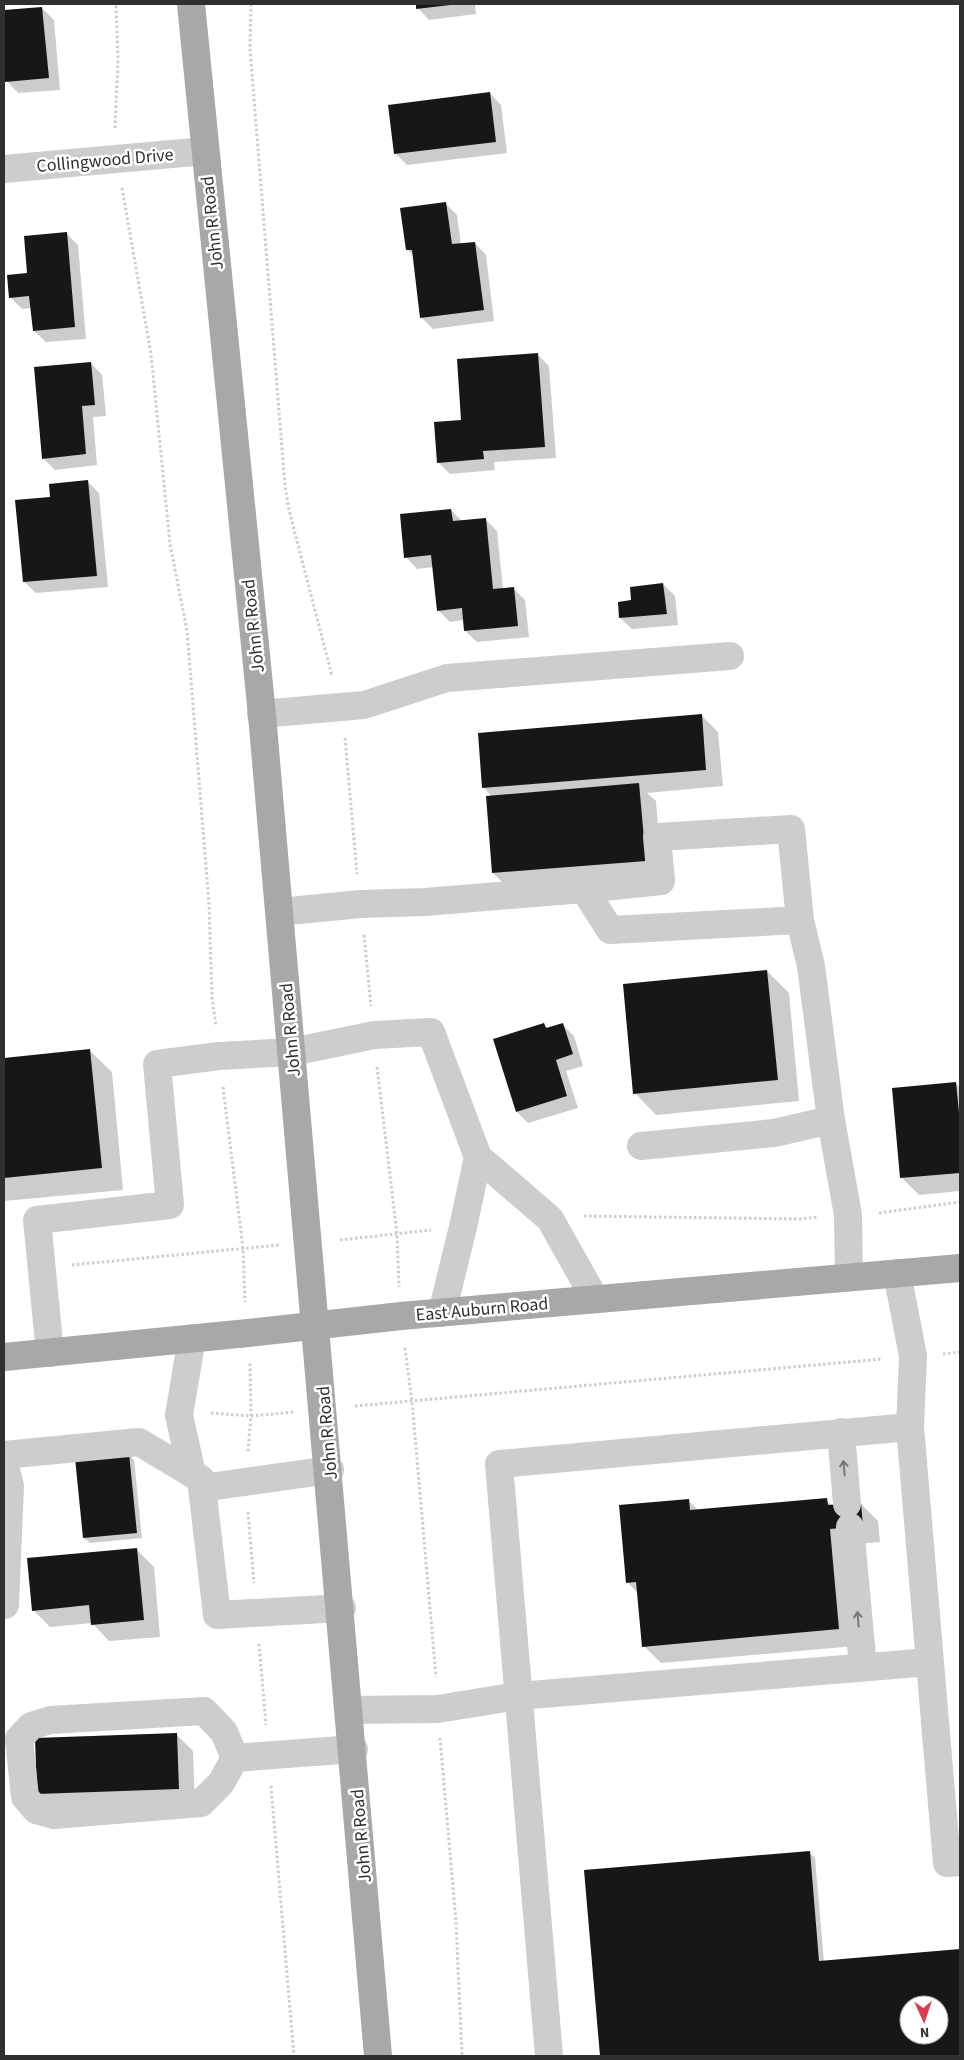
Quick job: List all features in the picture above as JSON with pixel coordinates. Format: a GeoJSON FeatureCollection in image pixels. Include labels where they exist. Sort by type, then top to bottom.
{"type":"FeatureCollection","features":[{"type":"Feature","properties":{"kind":"main road","name":"John R Road"},"geometry":{"type":"LineString","coordinates":[[191,4],[262,714],[342,1608],[378,2056]]}},
{"type":"Feature","properties":{"kind":"main road","name":"East Auburn Road"},"geometry":{"type":"LineString","coordinates":[[4,1357],[442,1312],[960,1268]]}},
{"type":"Feature","properties":{"kind":"street","name":"Collingwood Drive"},"geometry":{"type":"LineString","coordinates":[[4,169],[205,151]]}},
{"type":"Feature","properties":{"kind":"street"},"geometry":{"type":"LineString","coordinates":[[262,714],[364,705],[447,678],[730,656]]}},
{"type":"Feature","properties":{"kind":"street"},"geometry":{"type":"LineString","coordinates":[[279,912],[360,904],[425,902],[661,882],[657,837],[791,829],[800,920],[811,966],[831,1120],[848,1215],[849,1277]]}},
{"type":"Feature","properties":{"kind":"street"},"geometry":{"type":"LineString","coordinates":[[584,889],[610,930],[800,920]]}},
{"type":"Feature","properties":{"kind":"street"},"geometry":{"type":"LineString","coordinates":[[50,1352],[37,1220],[170,1205],[157,1064],[219,1056],[292,1052],[374,1035],[431,1032],[478,1157],[550,1219],[595,1299]]}},
{"type":"Feature","properties":{"kind":"street"},"geometry":{"type":"LineString","coordinates":[[641,1146],[774,1133],[831,1120]]}},
{"type":"Feature","properties":{"kind":"street"},"geometry":{"type":"LineString","coordinates":[[442,1312],[478,1157]]}},
{"type":"Feature","properties":{"kind":"street"},"geometry":{"type":"LineString","coordinates":[[897,1272],[914,1356],[910,1426],[947,1863],[960,1862]]}},
{"type":"Feature","properties":{"kind":"street"},"geometry":{"type":"LineString","coordinates":[[192,1338],[180,1415],[197,1481],[217,1615],[342,1608]]}},
{"type":"Feature","properties":{"kind":"street"},"geometry":{"type":"LineString","coordinates":[[549,2056],[499,1464],[910,1426]]}},
{"type":"Feature","properties":{"kind":"street"},"geometry":{"type":"LineString","coordinates":[[841,1432],[863,1667]]}},
{"type":"Feature","properties":{"kind":"street"},"geometry":{"type":"LineString","coordinates":[[4,1455],[139,1442],[197,1481],[330,1470]]}},
{"type":"Feature","properties":{"kind":"street"},"geometry":{"type":"LineString","coordinates":[[4,1462],[10,1486],[5,1605]]}},
{"type":"Feature","properties":{"kind":"street"},"geometry":{"type":"LineString","coordinates":[[349,1710],[438,1710],[518,1696],[930,1662]]}},
{"type":"Feature","properties":{"kind":"street"},"geometry":{"type":"LineString","coordinates":[[204,1711],[224,1732],[235,1758],[221,1783],[201,1803],[54,1815],[36,1810],[25,1797],[19,1739],[31,1726],[50,1720],[204,1711]]}},
{"type":"Feature","properties":{"kind":"street"},"geometry":{"type":"LineString","coordinates":[[235,1758],[354,1750]]}},
{"type":"Feature","properties":{"kind":"path"},"geometry":{"type":"LineString","coordinates":[[115,133],[118,60],[116,4]]}},
{"type":"Feature","properties":{"kind":"path"},"geometry":{"type":"LineString","coordinates":[[251,4],[250,50],[285,486],[335,685]]}},
{"type":"Feature","properties":{"kind":"path"},"geometry":{"type":"LineString","coordinates":[[122,184],[151,354],[170,544],[187,631],[209,904],[212,998],[217,1032]]}},
{"type":"Feature","properties":{"kind":"path"},"geometry":{"type":"LineString","coordinates":[[344,728],[358,881]]}},
{"type":"Feature","properties":{"kind":"path"},"geometry":{"type":"LineString","coordinates":[[363,926],[370,1002]]}},
{"type":"Feature","properties":{"kind":"path"},"geometry":{"type":"LineString","coordinates":[[377,1065],[397,1234],[397,1266]]}},
{"type":"Feature","properties":{"kind":"path"},"geometry":{"type":"LineString","coordinates":[[222,1082],[243,1248],[245,1294]]}},
{"type":"Feature","properties":{"kind":"path"},"geometry":{"type":"LineString","coordinates":[[885,1212],[960,1202]]}},
{"type":"Feature","properties":{"kind":"path"},"geometry":{"type":"LineString","coordinates":[[580,1216],[800,1219],[822,1217]]}},
{"type":"Feature","properties":{"kind":"path"},"geometry":{"type":"LineString","coordinates":[[354,1238],[397,1234]]}},
{"type":"Feature","properties":{"kind":"path"},"geometry":{"type":"LineString","coordinates":[[69,1265],[259,1247]]}},
{"type":"Feature","properties":{"kind":"path"},"geometry":{"type":"LineString","coordinates":[[937,1354],[960,1352]]}},
{"type":"Feature","properties":{"kind":"path"},"geometry":{"type":"LineString","coordinates":[[381,1404],[892,1358]]}},
{"type":"Feature","properties":{"kind":"path"},"geometry":{"type":"LineString","coordinates":[[407,1372],[412,1401],[436,1683]]}},
{"type":"Feature","properties":{"kind":"path"},"geometry":{"type":"LineString","coordinates":[[252,1386],[252,1416]]}},
{"type":"Feature","properties":{"kind":"path"},"geometry":{"type":"LineString","coordinates":[[205,1412],[252,1416],[284,1413]]}},
{"type":"Feature","properties":{"kind":"path"},"geometry":{"type":"LineString","coordinates":[[440,1735],[456,1922],[462,2056]]}},
{"type":"Feature","properties":{"kind":"building"},"geometry":{"type":"Polygon","coordinates":[[[416,4],[450,4],[450,5],[416,9],[416,4]]]}},
{"type":"Feature","properties":{"kind":"building"},"geometry":{"type":"Polygon","coordinates":[[[42,7],[49,78],[5,82],[4,10],[42,7]]]}},
{"type":"Feature","properties":{"kind":"building"},"geometry":{"type":"Polygon","coordinates":[[[490,92],[496,142],[394,154],[388,105],[490,92]]]}},
{"type":"Feature","properties":{"kind":"building"},"geometry":{"type":"Polygon","coordinates":[[[446,202],[452,244],[475,242],[484,310],[420,318],[412,250],[406,250],[400,208],[446,202]]]}},
{"type":"Feature","properties":{"kind":"building"},"geometry":{"type":"Polygon","coordinates":[[[67,232],[75,327],[33,331],[29,296],[9,298],[7,275],[27,273],[24,236],[67,232]]]}},
{"type":"Feature","properties":{"kind":"building"},"geometry":{"type":"Polygon","coordinates":[[[538,353],[545,447],[483,451],[484,459],[437,463],[434,422],[461,420],[457,359],[538,353]]]}},
{"type":"Feature","properties":{"kind":"building"},"geometry":{"type":"Polygon","coordinates":[[[91,362],[95,405],[82,406],[86,454],[42,459],[34,367],[91,362]]]}},
{"type":"Feature","properties":{"kind":"building"},"geometry":{"type":"Polygon","coordinates":[[[88,480],[97,576],[23,582],[15,500],[50,497],[49,484],[88,480]]]}},
{"type":"Feature","properties":{"kind":"building"},"geometry":{"type":"Polygon","coordinates":[[[451,509],[453,521],[486,518],[493,589],[514,587],[518,626],[464,631],[462,608],[437,611],[431,555],[404,558],[400,514],[451,509]]]}},
{"type":"Feature","properties":{"kind":"building"},"geometry":{"type":"Polygon","coordinates":[[[663,583],[667,614],[619,618],[618,602],[631,600],[630,587],[663,583]]]}},
{"type":"Feature","properties":{"kind":"building"},"geometry":{"type":"Polygon","coordinates":[[[702,714],[706,770],[482,788],[478,733],[702,714]]]}},
{"type":"Feature","properties":{"kind":"building"},"geometry":{"type":"Polygon","coordinates":[[[639,783],[646,861],[492,873],[486,796],[639,783]]]}},
{"type":"Feature","properties":{"kind":"building"},"geometry":{"type":"Polygon","coordinates":[[[767,970],[778,1080],[633,1094],[623,984],[767,970]]]}},
{"type":"Feature","properties":{"kind":"building"},"geometry":{"type":"Polygon","coordinates":[[[544,1023],[546,1028],[563,1023],[573,1054],[556,1060],[567,1096],[516,1112],[493,1039],[544,1023]]]}},
{"type":"Feature","properties":{"kind":"building"},"geometry":{"type":"Polygon","coordinates":[[[90,1049],[102,1168],[4,1178],[4,1058],[90,1049]]]}},
{"type":"Feature","properties":{"kind":"building"},"geometry":{"type":"Polygon","coordinates":[[[956,1082],[960,1123],[960,1173],[900,1178],[892,1088],[956,1082]]]}},
{"type":"Feature","properties":{"kind":"building"},"geometry":{"type":"Polygon","coordinates":[[[129,1453],[137,1533],[83,1538],[75,1458],[129,1453]]]}},
{"type":"Feature","properties":{"kind":"building"},"geometry":{"type":"Polygon","coordinates":[[[827,1498],[828,1505],[861,1503],[863,1526],[830,1529],[839,1629],[642,1647],[636,1582],[626,1583],[619,1505],[689,1499],[690,1510],[827,1498]]]}},
{"type":"Feature","properties":{"kind":"building"},"geometry":{"type":"Polygon","coordinates":[[[137,1548],[144,1620],[91,1625],[89,1605],[32,1611],[27,1558],[137,1548]]]}},
{"type":"Feature","properties":{"kind":"building"},"geometry":{"type":"Polygon","coordinates":[[[177,1733],[179,1789],[37,1794],[35,1738],[177,1733]]]}},
{"type":"Feature","properties":{"kind":"building"},"geometry":{"type":"Polygon","coordinates":[[[810,1851],[819,1961],[960,1949],[960,2056],[600,2056],[584,1870],[810,1851]]]}}]}
